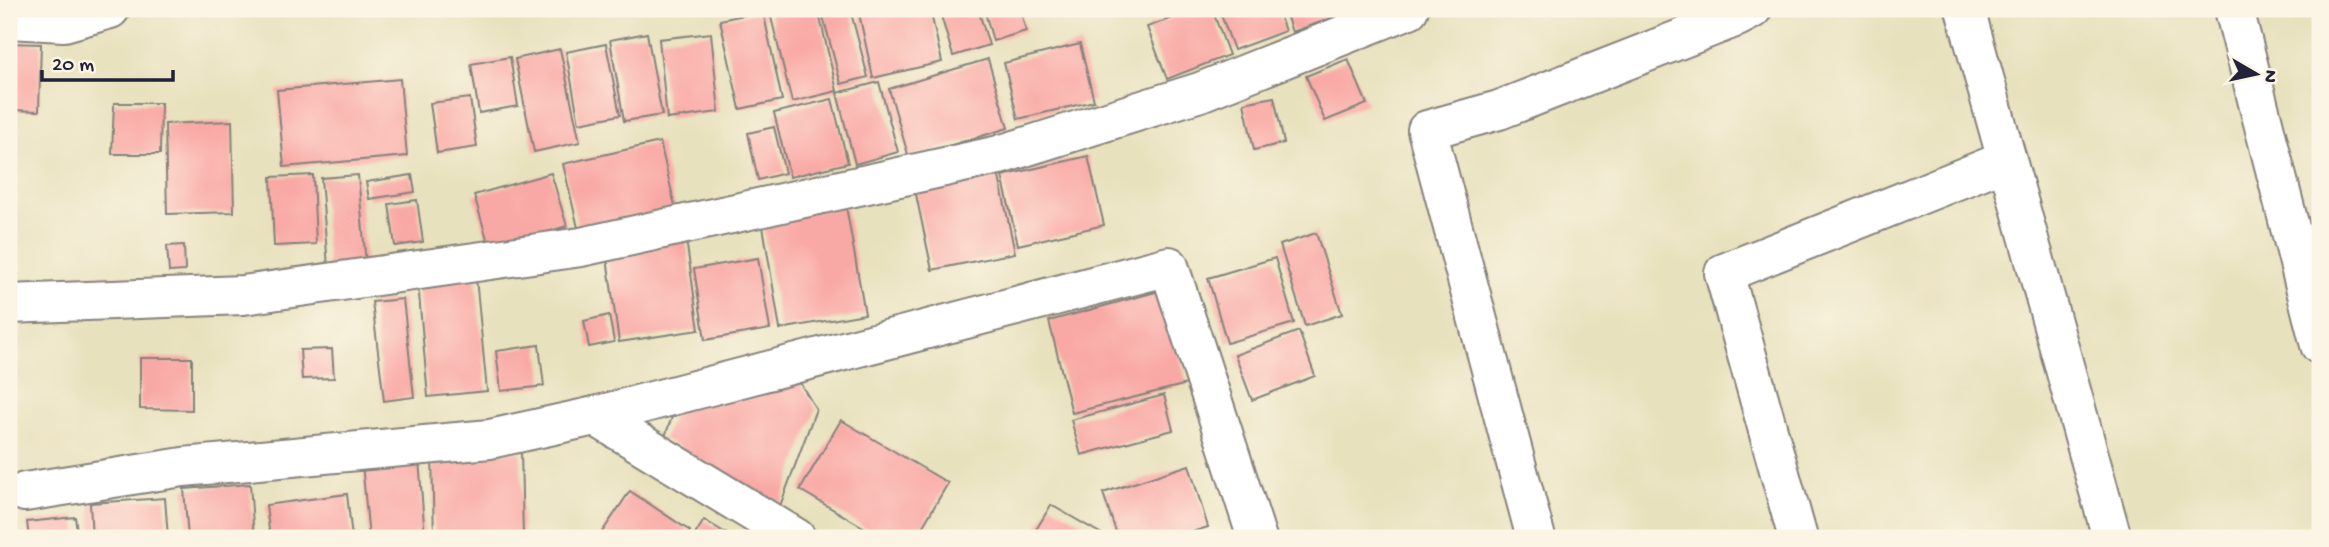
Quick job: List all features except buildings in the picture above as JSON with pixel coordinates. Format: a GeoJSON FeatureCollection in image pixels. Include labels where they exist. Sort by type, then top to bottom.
{"type":"FeatureCollection","features":[{"type":"Feature","properties":{"kind":"street"},"geometry":{"type":"LineString","coordinates":[[9,19],[110,9]]}},
{"type":"Feature","properties":{"kind":"street"},"geometry":{"type":"LineString","coordinates":[[9,304],[243,295],[581,247],[999,155],[1200,92],[1409,9]]}},
{"type":"Feature","properties":{"kind":"street"},"geometry":{"type":"LineString","coordinates":[[1536,538],[1427,130],[1499,110],[1752,9]]}},
{"type":"Feature","properties":{"kind":"street"},"geometry":{"type":"LineString","coordinates":[[1965,9],[2112,538]]}},
{"type":"Feature","properties":{"kind":"street"},"geometry":{"type":"LineString","coordinates":[[2234,9],[2320,345]]}},
{"type":"Feature","properties":{"kind":"street"},"geometry":{"type":"LineString","coordinates":[[1798,538],[1724,273],[2007,160]]}},
{"type":"Feature","properties":{"kind":"street"},"geometry":{"type":"LineString","coordinates":[[25,492],[183,467],[490,439],[595,416],[1169,266],[1257,538]]}},
{"type":"Feature","properties":{"kind":"street"},"geometry":{"type":"LineString","coordinates":[[595,416],[796,538]]}}]}
